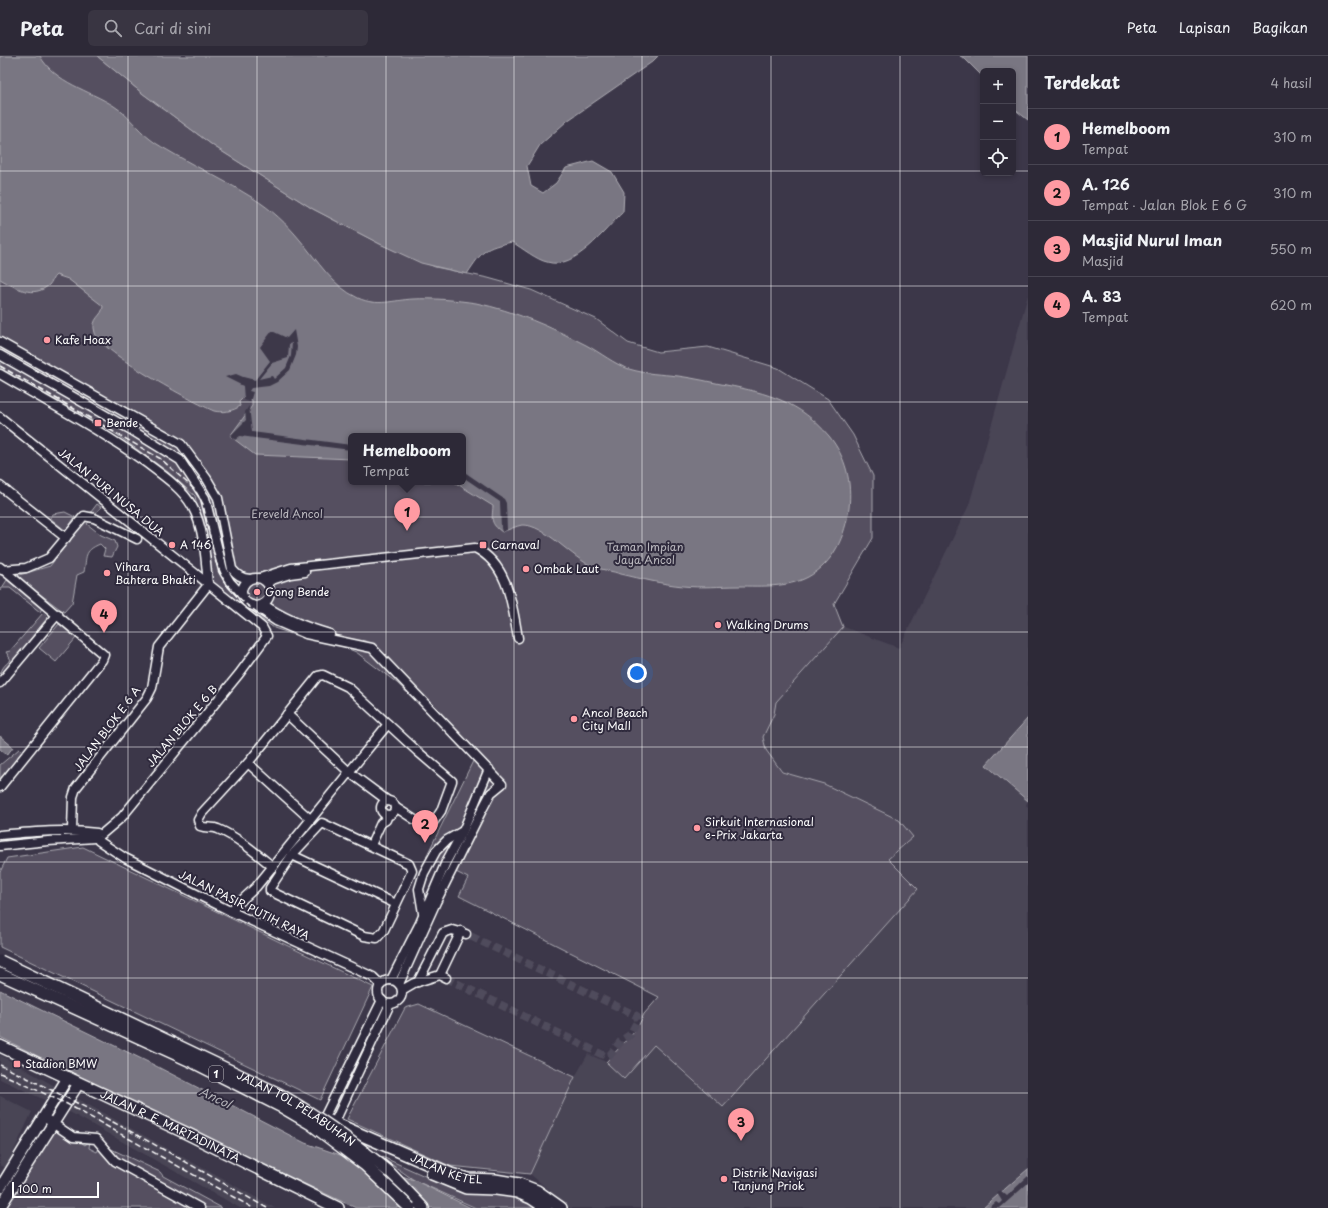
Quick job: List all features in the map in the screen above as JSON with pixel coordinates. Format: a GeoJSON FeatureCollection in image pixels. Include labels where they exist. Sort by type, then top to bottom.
{"type":"FeatureCollection","features":[{"type":"Feature","properties":{"kind":"highway"},"geometry":{"type":"LineString","coordinates":[[0,962],[141,1029],[327,1123]]}},
{"type":"Feature","properties":{"kind":"highway","name":"JALAN TOL PELABUHAN"},"geometry":{"type":"LineString","coordinates":[[0,962],[279,1094],[316,1115],[347,1137],[388,1171],[423,1208]]}},
{"type":"Feature","properties":{"kind":"highway"},"geometry":{"type":"LineString","coordinates":[[0,975],[327,1123]]}},
{"type":"Feature","properties":{"kind":"highway","name":"JALAN TOL PELABUHAN"},"geometry":{"type":"LineString","coordinates":[[0,975],[195,1063],[282,1107],[311,1124],[365,1165],[410,1208]]}},
{"type":"Feature","properties":{"kind":"highway","name":"JALAN R. E. MARTADINATA"},"geometry":{"type":"LineString","coordinates":[[0,1046],[68,1077],[338,1208]]}},
{"type":"Feature","properties":{"kind":"highway","name":"JALAN KETEL"},"geometry":{"type":"LineString","coordinates":[[327,1123],[450,1182],[466,1188],[496,1189],[517,1192],[546,1204],[561,1208]]}},
{"type":"Feature","properties":{"kind":"main road"},"geometry":{"type":"LineString","coordinates":[[0,1188],[68,1077]]}},
{"type":"Feature","properties":{"kind":"main road"},"geometry":{"type":"LineString","coordinates":[[0,1207],[79,1083]]}},
{"type":"Feature","properties":{"kind":"main road"},"geometry":{"type":"LineString","coordinates":[[35,1131],[41,1130],[45,1136]]}},
{"type":"Feature","properties":{"kind":"street"},"geometry":{"type":"LineString","coordinates":[[0,342],[177,442],[188,452],[218,498],[232,569],[243,578],[263,580],[291,568],[475,548],[492,560],[505,579],[510,594],[517,639]]}},
{"type":"Feature","properties":{"kind":"street"},"geometry":{"type":"LineString","coordinates":[[0,355],[119,423],[180,460],[205,498],[223,570],[230,582],[252,605],[276,621],[306,634],[359,644]]}},
{"type":"Feature","properties":{"kind":"street"},"geometry":{"type":"LineString","coordinates":[[0,374],[116,441],[163,475],[183,494],[196,513],[206,553],[208,586]]}},
{"type":"Feature","properties":{"kind":"street"},"geometry":{"type":"LineString","coordinates":[[119,423],[124,413]]}},
{"type":"Feature","properties":{"kind":"street","name":"JALAN PURI NUSA DUA"},"geometry":{"type":"LineString","coordinates":[[0,417],[208,586],[262,627]]}},
{"type":"Feature","properties":{"kind":"street"},"geometry":{"type":"LineString","coordinates":[[0,486],[66,538]]}},
{"type":"Feature","properties":{"kind":"street"},"geometry":{"type":"LineString","coordinates":[[1,569],[26,568],[39,563],[56,552],[80,519],[86,516],[108,524],[137,539]]}},
{"type":"Feature","properties":{"kind":"street"},"geometry":{"type":"LineString","coordinates":[[0,787],[102,660],[104,653],[1,569]]}},
{"type":"Feature","properties":{"kind":"street"},"geometry":{"type":"LineString","coordinates":[[243,596],[243,586],[250,579]]}},
{"type":"Feature","properties":{"kind":"street"},"geometry":{"type":"LineString","coordinates":[[263,580],[270,590],[270,596],[263,604]]}},
{"type":"Feature","properties":{"kind":"street","name":"JALAN BLOK E 6 A"},"geometry":{"type":"LineString","coordinates":[[72,830],[73,797],[76,788],[147,698],[152,688],[159,648],[208,586]]}},
{"type":"Feature","properties":{"kind":"street"},"geometry":{"type":"LineString","coordinates":[[252,605],[263,604],[279,616],[306,627],[372,648],[502,784],[491,793],[483,808],[397,985]]}},
{"type":"Feature","properties":{"kind":"street"},"geometry":{"type":"LineString","coordinates":[[0,683],[58,614]]}},
{"type":"Feature","properties":{"kind":"street","name":"JALAN BLOK E 6 B"},"geometry":{"type":"LineString","coordinates":[[98,836],[122,817],[239,674],[267,636],[262,627]]}},
{"type":"Feature","properties":{"kind":"street"},"geometry":{"type":"LineString","coordinates":[[273,867],[237,838],[213,826],[206,828],[200,826],[198,820],[202,813],[248,763],[287,714],[316,678],[323,675],[348,687],[452,781],[441,812],[432,826],[426,827],[395,807],[393,803],[388,801],[349,772],[287,714]]}},
{"type":"Feature","properties":{"kind":"street"},"geometry":{"type":"LineString","coordinates":[[230,911],[256,887],[273,867],[310,819],[388,724]]}},
{"type":"Feature","properties":{"kind":"street"},"geometry":{"type":"LineString","coordinates":[[248,763],[310,819]]}},
{"type":"Feature","properties":{"kind":"street"},"geometry":{"type":"LineString","coordinates":[[327,1123],[340,1110],[390,1004],[400,999],[397,985],[424,914],[446,862],[463,831],[488,769]]}},
{"type":"Feature","properties":{"kind":"street"},"geometry":{"type":"LineString","coordinates":[[385,813],[383,803],[388,801]]}},
{"type":"Feature","properties":{"kind":"street"},"geometry":{"type":"LineString","coordinates":[[475,803],[483,808]]}},
{"type":"Feature","properties":{"kind":"street"},"geometry":{"type":"LineString","coordinates":[[371,845],[381,823],[380,817],[385,813],[392,813],[395,807]]}},
{"type":"Feature","properties":{"kind":"street"},"geometry":{"type":"LineString","coordinates":[[322,823],[409,864],[412,871],[380,936],[372,938],[272,892],[270,888],[292,855],[322,823]]}},
{"type":"Feature","properties":{"kind":"street","name":"JALAN PASIR PUTIH RAYA"},"geometry":{"type":"LineString","coordinates":[[0,835],[72,830],[98,836],[124,858],[230,911],[373,976],[381,986]]}},
{"type":"Feature","properties":{"kind":"street"},"geometry":{"type":"LineString","coordinates":[[424,914],[420,889],[424,873],[436,851],[447,840],[463,831]]}},
{"type":"Feature","properties":{"kind":"street"},"geometry":{"type":"LineString","coordinates":[[32,832],[34,842]]}},
{"type":"Feature","properties":{"kind":"street"},"geometry":{"type":"LineString","coordinates":[[0,846],[98,836]]}},
{"type":"Feature","properties":{"kind":"street"},"geometry":{"type":"LineString","coordinates":[[292,855],[396,904]]}},
{"type":"Feature","properties":{"kind":"street"},"geometry":{"type":"LineString","coordinates":[[390,1004],[382,1000],[379,993],[381,986],[385,982],[397,985],[418,982],[444,977],[464,933],[452,930],[443,933],[418,982]]}},
{"type":"Feature","properties":{"kind":"street"},"geometry":{"type":"LineString","coordinates":[[327,1123],[331,1106],[382,1000]]}},
{"type":"Feature","properties":{"kind":"street"},"geometry":{"type":"LineString","coordinates":[[44,1117],[73,1137],[96,1139],[115,1161],[200,1208]]}},
{"type":"Feature","properties":{"kind":"shaded area"},"geometry":{"type":"Polygon","coordinates":[[[1028,295],[1028,718],[987,765],[1028,801],[1026,805],[1028,807],[1028,1169],[983,1208],[570,1208],[530,1174],[575,1077],[588,1054],[606,1062],[637,1029],[911,896],[918,889],[888,858],[912,837],[899,820],[825,784],[782,772],[766,750],[763,738],[449,670],[834,604],[844,627],[899,648],[969,505],[1028,295]]]}},
{"type":"Feature","properties":{"kind":"shaded area"},"geometry":{"type":"Polygon","coordinates":[[[0,1055],[275,1208],[240,1208],[66,1110],[0,1079],[0,1055]]]}},
{"type":"Feature","properties":{"kind":"shaded area"},"geometry":{"type":"Polygon","coordinates":[[[0,1096],[32,1112],[6,1168],[0,1165],[0,1096]]]}},
{"type":"Feature","properties":{"kind":"green space","name":"Taman Impian Jaya Ancol"},"geometry":{"type":"Polygon","coordinates":[[[0,56],[97,56],[142,93],[215,147],[313,209],[380,244],[435,267],[488,278],[531,290],[596,319],[628,343],[658,352],[708,347],[778,368],[828,399],[853,435],[873,476],[873,538],[834,604],[843,627],[776,702],[774,714],[763,737],[766,750],[782,772],[824,784],[899,820],[913,837],[888,859],[918,889],[723,1107],[654,1045],[624,1079],[606,1062],[637,1029],[644,1014],[659,997],[459,896],[468,878],[426,857],[475,757],[397,683],[356,652],[327,640],[303,638],[274,628],[213,584],[195,496],[168,472],[116,434],[0,368],[0,56]]]}},
{"type":"Feature","properties":{"kind":"green space"},"geometry":{"type":"Polygon","coordinates":[[[97,504],[101,507],[87,524],[101,535],[115,541],[117,547],[112,557],[103,556],[105,549],[100,544],[88,552],[84,572],[77,575],[72,603],[64,612],[16,576],[50,566],[97,504]]]}},
{"type":"Feature","properties":{"kind":"green space"},"geometry":{"type":"Polygon","coordinates":[[[65,512],[75,517],[66,531],[50,518],[53,514],[65,512]]]}},
{"type":"Feature","properties":{"kind":"green space"},"geometry":{"type":"Polygon","coordinates":[[[7,580],[42,608],[40,612],[10,588],[2,588],[0,591],[7,580]]]}},
{"type":"Feature","properties":{"kind":"green space"},"geometry":{"type":"Polygon","coordinates":[[[43,613],[48,617],[0,679],[3,668],[11,660],[6,652],[10,651],[43,613]]]}},
{"type":"Feature","properties":{"kind":"green space"},"geometry":{"type":"Polygon","coordinates":[[[59,624],[76,638],[56,662],[39,648],[59,624]]]}},
{"type":"Feature","properties":{"kind":"green space"},"geometry":{"type":"Polygon","coordinates":[[[19,749],[26,753],[0,788],[0,765],[19,749]]]}},
{"type":"Feature","properties":{"kind":"green space"},"geometry":{"type":"Polygon","coordinates":[[[83,847],[373,987],[320,1100],[0,947],[0,872],[7,858],[83,847]]]}},
{"type":"Feature","properties":{"kind":"green space"},"geometry":{"type":"Polygon","coordinates":[[[419,1004],[575,1077],[530,1174],[450,1166],[347,1119],[405,1008],[419,1004]]]}},
{"type":"Feature","properties":{"kind":"green space"},"geometry":{"type":"Polygon","coordinates":[[[55,1129],[84,1139],[82,1143],[85,1145],[90,1141],[89,1148],[97,1152],[100,1147],[109,1156],[194,1208],[6,1208],[55,1129]]]}},
{"type":"Feature","properties":{"kind":"green space"},"geometry":{"type":"Polygon","coordinates":[[[39,1131],[41,1133],[0,1202],[0,1194],[39,1131]]]}},
{"type":"Feature","properties":{"kind":"green space"},"geometry":{"type":"Polygon","coordinates":[[[107,1147],[160,1172],[163,1176],[222,1208],[202,1208],[173,1191],[170,1186],[156,1179],[153,1180],[116,1160],[107,1147]]]}},
{"type":"Feature","properties":{"kind":"green space"},"geometry":{"type":"Polygon","coordinates":[[[378,1155],[436,1181],[518,1196],[538,1208],[476,1208],[414,1180],[378,1155]]]}},
{"type":"Feature","properties":{"kind":"water"},"geometry":{"type":"Polygon","coordinates":[[[0,56],[40,56],[54,73],[73,85],[114,106],[145,135],[156,143],[260,202],[290,228],[340,287],[358,298],[365,301],[379,303],[413,299],[428,299],[461,301],[490,306],[519,315],[560,332],[618,364],[635,371],[678,376],[741,388],[769,396],[795,407],[818,424],[829,436],[840,452],[844,461],[850,489],[849,508],[845,529],[837,548],[825,564],[817,571],[800,581],[783,585],[690,587],[637,578],[594,567],[577,557],[540,530],[531,526],[522,525],[502,532],[495,526],[492,515],[493,506],[459,485],[466,485],[466,433],[348,433],[348,459],[255,455],[230,436],[252,406],[252,400],[243,398],[239,402],[240,406],[235,409],[217,412],[187,398],[130,364],[101,342],[95,333],[95,320],[101,313],[103,306],[68,279],[56,275],[49,285],[43,289],[31,292],[18,289],[0,279],[0,56]]]}},
{"type":"Feature","properties":{"kind":"water"},"geometry":{"type":"Polygon","coordinates":[[[97,56],[658,56],[652,62],[567,121],[540,145],[527,166],[531,186],[543,193],[556,183],[566,168],[593,161],[612,172],[624,192],[623,212],[589,247],[579,255],[568,260],[558,263],[543,261],[512,242],[495,246],[485,251],[467,274],[421,263],[380,244],[313,209],[215,147],[142,93],[97,56]]]}},
{"type":"Feature","properties":{"kind":"water"},"geometry":{"type":"Polygon","coordinates":[[[960,56],[1028,56],[1028,120],[1016,110],[1016,68],[980,68],[980,74],[960,56]]]}},
{"type":"Feature","properties":{"kind":"water"},"geometry":{"type":"Polygon","coordinates":[[[1028,718],[1028,801],[986,765],[1028,718]]]}},
{"type":"Feature","properties":{"kind":"water"},"geometry":{"type":"Polygon","coordinates":[[[0,736],[13,747],[7,755],[0,749],[0,736]]]}},
{"type":"Feature","properties":{"kind":"water","name":"Ancol"},"geometry":{"type":"Polygon","coordinates":[[[0,990],[152,1064],[305,1143],[414,1180],[471,1208],[356,1208],[105,1090],[0,1037],[0,990]]]}},
{"type":"Feature","properties":{"kind":"water"},"geometry":{"type":"Polygon","coordinates":[[[1028,1169],[1028,1208],[983,1208],[1028,1169]]]}},
{"type":"Feature","properties":{"kind":"pier"},"geometry":{"type":"Polygon","coordinates":[[[294,330],[297,347],[296,355],[290,370],[277,382],[269,386],[251,388],[249,391],[253,392],[250,402],[244,400],[243,386],[225,377],[236,374],[255,380],[270,361],[260,347],[272,331],[287,338],[294,330]],[[292,343],[289,344],[288,358],[272,363],[259,379],[272,376],[274,379],[286,368],[291,356],[292,343]]]}},
{"type":"Feature","properties":{"kind":"pier"},"geometry":{"type":"Polygon","coordinates":[[[249,406],[252,432],[348,445],[348,450],[240,436],[235,440],[230,436],[246,420],[245,412],[249,406]]]}},
{"type":"Feature","properties":{"kind":"pier"},"geometry":{"type":"Polygon","coordinates":[[[466,473],[504,499],[506,503],[507,530],[502,532],[500,502],[466,479],[466,473]]]}},
{"type":"Feature","properties":{"kind":"pier"},"geometry":{"type":"Polygon","coordinates":[[[1028,1176],[1028,1183],[1000,1208],[989,1208],[996,1202],[999,1204],[1002,1201],[997,1193],[1000,1190],[1007,1196],[1028,1176]]]}},
{"type":"Feature","properties":{"kind":"tunnel"},"geometry":{"type":"LineString","coordinates":[[446,978],[605,1056],[610,1055],[622,1040],[630,1035],[638,1020],[637,1016],[466,934]]}},
{"type":"Feature","properties":{"kind":"railway"},"geometry":{"type":"LineString","coordinates":[[0,366],[161,459],[195,490],[203,504],[215,560],[224,581],[244,603],[269,621]]}},
{"type":"Feature","properties":{"kind":"railway"},"geometry":{"type":"LineString","coordinates":[[0,1065],[102,1116],[267,1208]]}},
{"type":"Feature","properties":{"kind":"railway"},"geometry":{"type":"LineString","coordinates":[[0,1073],[67,1104],[253,1208]]}},
{"type":"Feature","properties":{"kind":"place","name":"Kafe Hoax"},"geometry":{"type":"Point","coordinates":[47,340]}},
{"type":"Feature","properties":{"kind":"place","name":"Bende"},"geometry":{"type":"Point","coordinates":[98,423]}},
{"type":"Feature","properties":{"kind":"place","name":"Hemelboom"},"geometry":{"type":"Point","coordinates":[407,531]}},
{"type":"Feature","properties":{"kind":"place","name":"A 146"},"geometry":{"type":"Point","coordinates":[172,545]}},
{"type":"Feature","properties":{"kind":"place","name":"Carnaval"},"geometry":{"type":"Point","coordinates":[483,545]}},
{"type":"Feature","properties":{"kind":"place","name":"Ombak Laut"},"geometry":{"type":"Point","coordinates":[526,569]}},
{"type":"Feature","properties":{"kind":"place","name":"Vihara Bahtera Bhakti"},"geometry":{"type":"Point","coordinates":[107,573]}},
{"type":"Feature","properties":{"kind":"place","name":"Gong Bende"},"geometry":{"type":"Point","coordinates":[257,592]}},
{"type":"Feature","properties":{"kind":"place","name":"Walking Drums"},"geometry":{"type":"Point","coordinates":[718,625]}},
{"type":"Feature","properties":{"kind":"place","name":"A. 83"},"geometry":{"type":"Point","coordinates":[104,633]}},
{"type":"Feature","properties":{"kind":"place","name":"Ancol Beach City Mall"},"geometry":{"type":"Point","coordinates":[574,719]}},
{"type":"Feature","properties":{"kind":"place","name":"Sirkuit Internasional e-Prix Jakarta"},"geometry":{"type":"Point","coordinates":[697,828]}},
{"type":"Feature","properties":{"kind":"place","name":"A. 126"},"geometry":{"type":"Point","coordinates":[425,843]}},
{"type":"Feature","properties":{"kind":"place","name":"Stadion BMW"},"geometry":{"type":"Point","coordinates":[17,1064]}},
{"type":"Feature","properties":{"kind":"place","name":"Masjid Nurul Iman"},"geometry":{"type":"Point","coordinates":[741,1141]}},
{"type":"Feature","properties":{"kind":"place","name":"Distrik Navigasi Tanjung Priok"},"geometry":{"type":"Point","coordinates":[724,1179]}},
{"type":"Feature","properties":{"kind":"park label","name":"Ereveld Ancol"},"geometry":{"type":"Point","coordinates":[287,514]}}]}
